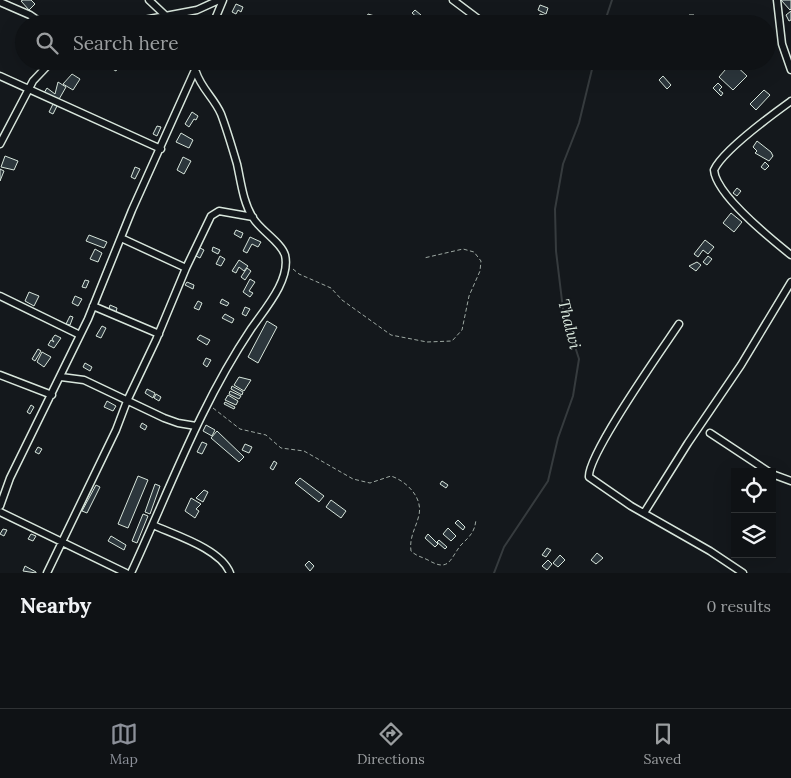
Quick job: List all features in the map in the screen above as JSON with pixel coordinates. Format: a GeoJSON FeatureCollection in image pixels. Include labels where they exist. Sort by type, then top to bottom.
{"type":"FeatureCollection","features":[{"type":"Feature","properties":{"kind":"street"},"geometry":{"type":"LineString","coordinates":[[149,0],[165,15]]}},
{"type":"Feature","properties":{"kind":"street"},"geometry":{"type":"LineString","coordinates":[[171,15],[197,10],[219,0]]}},
{"type":"Feature","properties":{"kind":"street"},"geometry":{"type":"LineString","coordinates":[[217,15],[223,0]]}},
{"type":"Feature","properties":{"kind":"street"},"geometry":{"type":"LineString","coordinates":[[452,0],[473,15]]}},
{"type":"Feature","properties":{"kind":"street"},"geometry":{"type":"LineString","coordinates":[[777,0],[782,44],[791,70]]}},
{"type":"Feature","properties":{"kind":"street"},"geometry":{"type":"LineString","coordinates":[[0,2],[30,15]]}},
{"type":"Feature","properties":{"kind":"street"},"geometry":{"type":"LineString","coordinates":[[0,144],[29,88],[42,70]]}},
{"type":"Feature","properties":{"kind":"street"},"geometry":{"type":"LineString","coordinates":[[0,506],[10,478],[80,335],[121,238],[196,72]]}},
{"type":"Feature","properties":{"kind":"street"},"geometry":{"type":"LineString","coordinates":[[131,573],[153,526],[162,499],[196,426],[238,349],[278,288],[285,262],[282,249],[267,235],[246,204],[233,149],[220,112],[202,86],[196,72]]}},
{"type":"Feature","properties":{"kind":"street"},"geometry":{"type":"LineString","coordinates":[[0,76],[162,148]]}},
{"type":"Feature","properties":{"kind":"street"},"geometry":{"type":"LineString","coordinates":[[791,101],[759,124],[720,161],[714,170],[716,178],[732,200],[762,231],[791,254]]}},
{"type":"Feature","properties":{"kind":"street"},"geometry":{"type":"LineString","coordinates":[[46,573],[116,430],[186,268],[214,212],[253,217]]}},
{"type":"Feature","properties":{"kind":"street"},"geometry":{"type":"LineString","coordinates":[[121,238],[186,268]]}},
{"type":"Feature","properties":{"kind":"street"},"geometry":{"type":"LineString","coordinates":[[644,513],[688,442],[741,365],[791,282]]}},
{"type":"Feature","properties":{"kind":"street"},"geometry":{"type":"LineString","coordinates":[[0,296],[80,335]]}},
{"type":"Feature","properties":{"kind":"street"},"geometry":{"type":"LineString","coordinates":[[93,306],[159,334]]}},
{"type":"Feature","properties":{"kind":"street"},"geometry":{"type":"LineString","coordinates":[[679,324],[617,418],[589,473],[589,477],[598,485],[710,551],[743,573]]}},
{"type":"Feature","properties":{"kind":"street"},"geometry":{"type":"LineString","coordinates":[[0,375],[52,395]]}},
{"type":"Feature","properties":{"kind":"street"},"geometry":{"type":"LineString","coordinates":[[61,377],[78,378],[178,423],[196,426]]}},
{"type":"Feature","properties":{"kind":"street"},"geometry":{"type":"LineString","coordinates":[[710,433],[763,468]]}},
{"type":"Feature","properties":{"kind":"street"},"geometry":{"type":"LineString","coordinates":[[776,475],[791,482]]}},
{"type":"Feature","properties":{"kind":"street"},"geometry":{"type":"LineString","coordinates":[[0,512],[126,573]]}},
{"type":"Feature","properties":{"kind":"street"},"geometry":{"type":"LineString","coordinates":[[153,526],[214,555],[225,564],[230,573]]}},
{"type":"Feature","properties":{"kind":"path"},"geometry":{"type":"LineString","coordinates":[[285,262],[299,274],[331,288],[342,300],[391,335],[427,342],[452,341],[462,330],[469,296],[480,271],[481,261],[474,252],[463,249],[424,258]]}},
{"type":"Feature","properties":{"kind":"path"},"geometry":{"type":"LineString","coordinates":[[210,401],[214,411],[240,429],[266,435],[281,448],[304,451],[353,479],[370,484],[391,476],[405,484],[416,497],[420,508],[410,540],[411,550],[433,564],[440,565],[451,561],[472,534],[476,519]]}},
{"type":"Feature","properties":{"kind":"building"},"geometry":{"type":"Polygon","coordinates":[[[31,0],[35,4],[29,10],[21,1],[31,0]]]}},
{"type":"Feature","properties":{"kind":"building"},"geometry":{"type":"Polygon","coordinates":[[[781,0],[791,0],[790,10],[781,0]]]}},
{"type":"Feature","properties":{"kind":"building"},"geometry":{"type":"Polygon","coordinates":[[[236,4],[243,7],[241,12],[238,10],[236,14],[232,12],[236,4]]]}},
{"type":"Feature","properties":{"kind":"building"},"geometry":{"type":"Polygon","coordinates":[[[540,5],[548,8],[546,14],[538,10],[540,5]]]}},
{"type":"Feature","properties":{"kind":"building"},"geometry":{"type":"Polygon","coordinates":[[[415,10],[421,15],[414,15],[412,13],[415,10]]]}},
{"type":"Feature","properties":{"kind":"building"},"geometry":{"type":"Polygon","coordinates":[[[791,11],[791,20],[789,21],[786,15],[791,11]]]}},
{"type":"Feature","properties":{"kind":"building"},"geometry":{"type":"Polygon","coordinates":[[[725,70],[741,70],[747,76],[733,90],[719,77],[725,70]]]}},
{"type":"Feature","properties":{"kind":"building"},"geometry":{"type":"Polygon","coordinates":[[[72,74],[80,79],[73,90],[63,84],[72,74]]]}},
{"type":"Feature","properties":{"kind":"building"},"geometry":{"type":"Polygon","coordinates":[[[663,76],[671,85],[667,89],[659,80],[663,76]]]}},
{"type":"Feature","properties":{"kind":"building"},"geometry":{"type":"Polygon","coordinates":[[[58,82],[66,87],[58,101],[44,93],[47,88],[55,94],[58,82]]]}},
{"type":"Feature","properties":{"kind":"building"},"geometry":{"type":"Polygon","coordinates":[[[718,83],[722,87],[719,90],[723,93],[721,96],[713,88],[718,83]]]}},
{"type":"Feature","properties":{"kind":"building"},"geometry":{"type":"Polygon","coordinates":[[[764,90],[770,95],[756,110],[750,104],[764,90]]]}},
{"type":"Feature","properties":{"kind":"building"},"geometry":{"type":"Polygon","coordinates":[[[53,104],[57,106],[53,114],[49,112],[53,104]]]}},
{"type":"Feature","properties":{"kind":"building"},"geometry":{"type":"Polygon","coordinates":[[[192,112],[198,116],[189,127],[185,124],[192,112]]]}},
{"type":"Feature","properties":{"kind":"building"},"geometry":{"type":"Polygon","coordinates":[[[157,126],[161,127],[157,136],[153,134],[157,126]]]}},
{"type":"Feature","properties":{"kind":"building"},"geometry":{"type":"Polygon","coordinates":[[[181,133],[193,140],[189,148],[176,142],[181,133]]]}},
{"type":"Feature","properties":{"kind":"building"},"geometry":{"type":"Polygon","coordinates":[[[757,141],[771,152],[773,156],[769,161],[755,153],[757,151],[753,147],[757,141]]]}},
{"type":"Feature","properties":{"kind":"building"},"geometry":{"type":"Polygon","coordinates":[[[5,156],[18,161],[14,170],[1,167],[5,156]]]}},
{"type":"Feature","properties":{"kind":"building"},"geometry":{"type":"Polygon","coordinates":[[[183,157],[191,161],[184,174],[177,170],[183,157]]]}},
{"type":"Feature","properties":{"kind":"building"},"geometry":{"type":"Polygon","coordinates":[[[765,162],[769,166],[765,170],[761,167],[765,162]]]}},
{"type":"Feature","properties":{"kind":"building"},"geometry":{"type":"Polygon","coordinates":[[[135,167],[140,169],[135,179],[131,177],[135,167]]]}},
{"type":"Feature","properties":{"kind":"building"},"geometry":{"type":"Polygon","coordinates":[[[0,169],[4,171],[0,181],[0,169]]]}},
{"type":"Feature","properties":{"kind":"building"},"geometry":{"type":"Polygon","coordinates":[[[737,188],[741,191],[737,196],[733,193],[737,188]]]}},
{"type":"Feature","properties":{"kind":"building"},"geometry":{"type":"Polygon","coordinates":[[[731,213],[742,222],[734,232],[723,223],[731,213]]]}},
{"type":"Feature","properties":{"kind":"building"},"geometry":{"type":"Polygon","coordinates":[[[236,230],[243,233],[241,238],[234,234],[236,230]]]}},
{"type":"Feature","properties":{"kind":"building"},"geometry":{"type":"Polygon","coordinates":[[[89,235],[107,242],[104,248],[86,241],[89,235]]]}},
{"type":"Feature","properties":{"kind":"building"},"geometry":{"type":"Polygon","coordinates":[[[250,237],[261,242],[258,247],[252,244],[247,253],[243,251],[250,237]]]}},
{"type":"Feature","properties":{"kind":"building"},"geometry":{"type":"Polygon","coordinates":[[[705,240],[714,247],[708,254],[703,250],[698,257],[694,254],[705,240]]]}},
{"type":"Feature","properties":{"kind":"building"},"geometry":{"type":"Polygon","coordinates":[[[213,247],[220,250],[218,254],[212,251],[213,247]]]}},
{"type":"Feature","properties":{"kind":"building"},"geometry":{"type":"Polygon","coordinates":[[[200,248],[204,250],[200,258],[196,256],[200,248]]]}},
{"type":"Feature","properties":{"kind":"building"},"geometry":{"type":"Polygon","coordinates":[[[95,249],[102,253],[98,262],[90,259],[95,249]]]}},
{"type":"Feature","properties":{"kind":"building"},"geometry":{"type":"Polygon","coordinates":[[[220,256],[225,259],[221,266],[216,264],[220,256]]]}},
{"type":"Feature","properties":{"kind":"building"},"geometry":{"type":"Polygon","coordinates":[[[708,256],[712,259],[707,265],[703,262],[708,256]]]}},
{"type":"Feature","properties":{"kind":"building"},"geometry":{"type":"Polygon","coordinates":[[[239,260],[248,266],[244,271],[239,267],[236,273],[232,271],[239,260]]]}},
{"type":"Feature","properties":{"kind":"building"},"geometry":{"type":"Polygon","coordinates":[[[697,262],[701,265],[696,271],[689,266],[697,262]]]}},
{"type":"Feature","properties":{"kind":"building"},"geometry":{"type":"Polygon","coordinates":[[[247,268],[251,271],[245,280],[241,277],[247,268]]]}},
{"type":"Feature","properties":{"kind":"building"},"geometry":{"type":"Polygon","coordinates":[[[250,279],[255,282],[249,291],[253,293],[250,297],[243,292],[250,279]]]}},
{"type":"Feature","properties":{"kind":"building"},"geometry":{"type":"Polygon","coordinates":[[[85,280],[89,281],[86,288],[82,287],[85,280]]]}},
{"type":"Feature","properties":{"kind":"building"},"geometry":{"type":"Polygon","coordinates":[[[187,282],[194,285],[193,289],[185,285],[187,282]]]}},
{"type":"Feature","properties":{"kind":"building"},"geometry":{"type":"Polygon","coordinates":[[[29,292],[39,296],[34,306],[25,301],[29,292]]]}},
{"type":"Feature","properties":{"kind":"building"},"geometry":{"type":"Polygon","coordinates":[[[75,296],[82,299],[78,306],[72,303],[75,296]]]}},
{"type":"Feature","properties":{"kind":"building"},"geometry":{"type":"Polygon","coordinates":[[[222,299],[229,303],[227,306],[220,303],[222,299]]]}},
{"type":"Feature","properties":{"kind":"building"},"geometry":{"type":"Polygon","coordinates":[[[198,301],[202,303],[199,310],[194,308],[198,301]]]}},
{"type":"Feature","properties":{"kind":"building"},"geometry":{"type":"Polygon","coordinates":[[[110,305],[117,308],[116,312],[109,309],[110,305]]]}},
{"type":"Feature","properties":{"kind":"building"},"geometry":{"type":"Polygon","coordinates":[[[245,307],[250,309],[246,316],[242,314],[245,307]]]}},
{"type":"Feature","properties":{"kind":"building"},"geometry":{"type":"Polygon","coordinates":[[[225,314],[234,319],[232,323],[222,318],[225,314]]]}},
{"type":"Feature","properties":{"kind":"building"},"geometry":{"type":"Polygon","coordinates":[[[70,316],[73,317],[70,325],[66,324],[70,316]]]}},
{"type":"Feature","properties":{"kind":"building"},"geometry":{"type":"Polygon","coordinates":[[[267,321],[277,327],[258,363],[248,357],[267,321]]]}},
{"type":"Feature","properties":{"kind":"building"},"geometry":{"type":"Polygon","coordinates":[[[102,326],[106,328],[101,338],[96,336],[102,326]]]}},
{"type":"Feature","properties":{"kind":"building"},"geometry":{"type":"Polygon","coordinates":[[[55,335],[61,338],[54,348],[48,345],[51,340],[54,342],[52,339],[55,335]]]}},
{"type":"Feature","properties":{"kind":"building"},"geometry":{"type":"Polygon","coordinates":[[[200,335],[210,340],[207,345],[197,339],[200,335]]]}},
{"type":"Feature","properties":{"kind":"building"},"geometry":{"type":"Polygon","coordinates":[[[38,349],[41,351],[35,361],[32,359],[38,349]]]}},
{"type":"Feature","properties":{"kind":"building"},"geometry":{"type":"Polygon","coordinates":[[[42,352],[51,357],[44,367],[37,362],[42,352]]]}},
{"type":"Feature","properties":{"kind":"building"},"geometry":{"type":"Polygon","coordinates":[[[206,358],[211,360],[207,367],[203,364],[206,358]]]}},
{"type":"Feature","properties":{"kind":"building"},"geometry":{"type":"Polygon","coordinates":[[[85,363],[92,367],[90,371],[83,367],[85,363]]]}},
{"type":"Feature","properties":{"kind":"building"},"geometry":{"type":"Polygon","coordinates":[[[239,377],[251,380],[244,391],[234,385],[239,377]]]}},
{"type":"Feature","properties":{"kind":"building"},"geometry":{"type":"Polygon","coordinates":[[[232,386],[243,392],[242,395],[231,389],[232,386]]]}},
{"type":"Feature","properties":{"kind":"building"},"geometry":{"type":"Polygon","coordinates":[[[147,389],[155,393],[153,398],[145,393],[147,389]]]}},
{"type":"Feature","properties":{"kind":"building"},"geometry":{"type":"Polygon","coordinates":[[[230,391],[241,396],[239,399],[229,394],[230,391]]]}},
{"type":"Feature","properties":{"kind":"building"},"geometry":{"type":"Polygon","coordinates":[[[156,394],[161,397],[159,401],[154,398],[156,394]]]}},
{"type":"Feature","properties":{"kind":"building"},"geometry":{"type":"Polygon","coordinates":[[[228,395],[238,401],[236,405],[225,400],[228,395]]]}},
{"type":"Feature","properties":{"kind":"building"},"geometry":{"type":"Polygon","coordinates":[[[107,401],[116,406],[113,411],[104,407],[107,401]]]}},
{"type":"Feature","properties":{"kind":"building"},"geometry":{"type":"Polygon","coordinates":[[[225,402],[235,407],[234,409],[224,404],[225,402]]]}},
{"type":"Feature","properties":{"kind":"building"},"geometry":{"type":"Polygon","coordinates":[[[31,405],[34,407],[30,414],[27,412],[31,405]]]}},
{"type":"Feature","properties":{"kind":"building"},"geometry":{"type":"Polygon","coordinates":[[[142,423],[147,426],[145,430],[140,427],[142,423]]]}},
{"type":"Feature","properties":{"kind":"building"},"geometry":{"type":"Polygon","coordinates":[[[206,425],[215,430],[212,436],[203,431],[206,425]]]}},
{"type":"Feature","properties":{"kind":"building"},"geometry":{"type":"Polygon","coordinates":[[[217,431],[244,457],[239,462],[211,438],[217,431]]]}},
{"type":"Feature","properties":{"kind":"building"},"geometry":{"type":"Polygon","coordinates":[[[202,442],[207,444],[202,454],[197,452],[202,442]]]}},
{"type":"Feature","properties":{"kind":"building"},"geometry":{"type":"Polygon","coordinates":[[[245,444],[252,447],[249,453],[242,450],[245,444]]]}},
{"type":"Feature","properties":{"kind":"building"},"geometry":{"type":"Polygon","coordinates":[[[38,447],[42,449],[39,454],[35,452],[38,447]]]}},
{"type":"Feature","properties":{"kind":"building"},"geometry":{"type":"Polygon","coordinates":[[[274,461],[277,463],[273,470],[270,468],[274,461]]]}},
{"type":"Feature","properties":{"kind":"building"},"geometry":{"type":"Polygon","coordinates":[[[138,476],[148,480],[128,528],[118,524],[138,476]]]}},
{"type":"Feature","properties":{"kind":"building"},"geometry":{"type":"Polygon","coordinates":[[[300,478],[324,496],[319,502],[295,483],[300,478]]]}},
{"type":"Feature","properties":{"kind":"building"},"geometry":{"type":"Polygon","coordinates":[[[442,481],[448,485],[446,488],[440,484],[442,481]]]}},
{"type":"Feature","properties":{"kind":"building"},"geometry":{"type":"Polygon","coordinates":[[[155,484],[160,486],[150,514],[145,512],[155,484]]]}},
{"type":"Feature","properties":{"kind":"building"},"geometry":{"type":"Polygon","coordinates":[[[96,485],[100,487],[87,513],[82,511],[96,485]]]}},
{"type":"Feature","properties":{"kind":"building"},"geometry":{"type":"Polygon","coordinates":[[[204,490],[208,492],[203,502],[196,498],[204,490]]]}},
{"type":"Feature","properties":{"kind":"building"},"geometry":{"type":"Polygon","coordinates":[[[191,498],[201,504],[196,509],[199,511],[195,518],[185,511],[191,498]]]}},
{"type":"Feature","properties":{"kind":"building"},"geometry":{"type":"Polygon","coordinates":[[[331,500],[346,511],[341,518],[326,507],[331,500]]]}},
{"type":"Feature","properties":{"kind":"building"},"geometry":{"type":"Polygon","coordinates":[[[143,514],[148,516],[137,543],[132,541],[143,514]]]}},
{"type":"Feature","properties":{"kind":"building"},"geometry":{"type":"Polygon","coordinates":[[[458,520],[465,527],[463,530],[455,523],[458,520]]]}},
{"type":"Feature","properties":{"kind":"building"},"geometry":{"type":"Polygon","coordinates":[[[448,528],[456,536],[451,541],[443,534],[448,528]]]}},
{"type":"Feature","properties":{"kind":"building"},"geometry":{"type":"Polygon","coordinates":[[[3,529],[7,530],[4,536],[0,534],[3,529]]]}},
{"type":"Feature","properties":{"kind":"building"},"geometry":{"type":"Polygon","coordinates":[[[31,534],[36,536],[33,541],[28,539],[31,534]]]}},
{"type":"Feature","properties":{"kind":"building"},"geometry":{"type":"Polygon","coordinates":[[[428,534],[438,544],[435,547],[425,538],[428,534]]]}},
{"type":"Feature","properties":{"kind":"building"},"geometry":{"type":"Polygon","coordinates":[[[111,536],[126,545],[124,550],[108,541],[111,536]]]}},
{"type":"Feature","properties":{"kind":"building"},"geometry":{"type":"Polygon","coordinates":[[[439,540],[447,547],[445,549],[437,542],[439,540]]]}},
{"type":"Feature","properties":{"kind":"building"},"geometry":{"type":"Polygon","coordinates":[[[547,548],[551,550],[546,557],[542,555],[547,548]]]}},
{"type":"Feature","properties":{"kind":"building"},"geometry":{"type":"Polygon","coordinates":[[[597,553],[603,558],[596,564],[591,560],[597,553]]]}},
{"type":"Feature","properties":{"kind":"building"},"geometry":{"type":"Polygon","coordinates":[[[560,555],[565,560],[558,567],[553,563],[560,555]]]}},
{"type":"Feature","properties":{"kind":"building"},"geometry":{"type":"Polygon","coordinates":[[[548,560],[552,564],[547,570],[542,566],[548,560]]]}},
{"type":"Feature","properties":{"kind":"building"},"geometry":{"type":"Polygon","coordinates":[[[309,561],[314,566],[310,571],[305,565],[309,561]]]}},
{"type":"Feature","properties":{"kind":"building"},"geometry":{"type":"Polygon","coordinates":[[[25,566],[36,572],[36,573],[23,571],[25,566]]]}},
{"type":"Feature","properties":{"kind":"waterway","name":"Thalwi"},"geometry":{"type":"LineString","coordinates":[[607,15],[612,0]]}},
{"type":"Feature","properties":{"kind":"waterway","name":"Thalwi"},"geometry":{"type":"LineString","coordinates":[[494,573],[504,547],[548,481],[558,438],[573,396],[579,359],[563,309],[556,251],[555,209],[563,164],[579,123],[592,70]]}}]}
